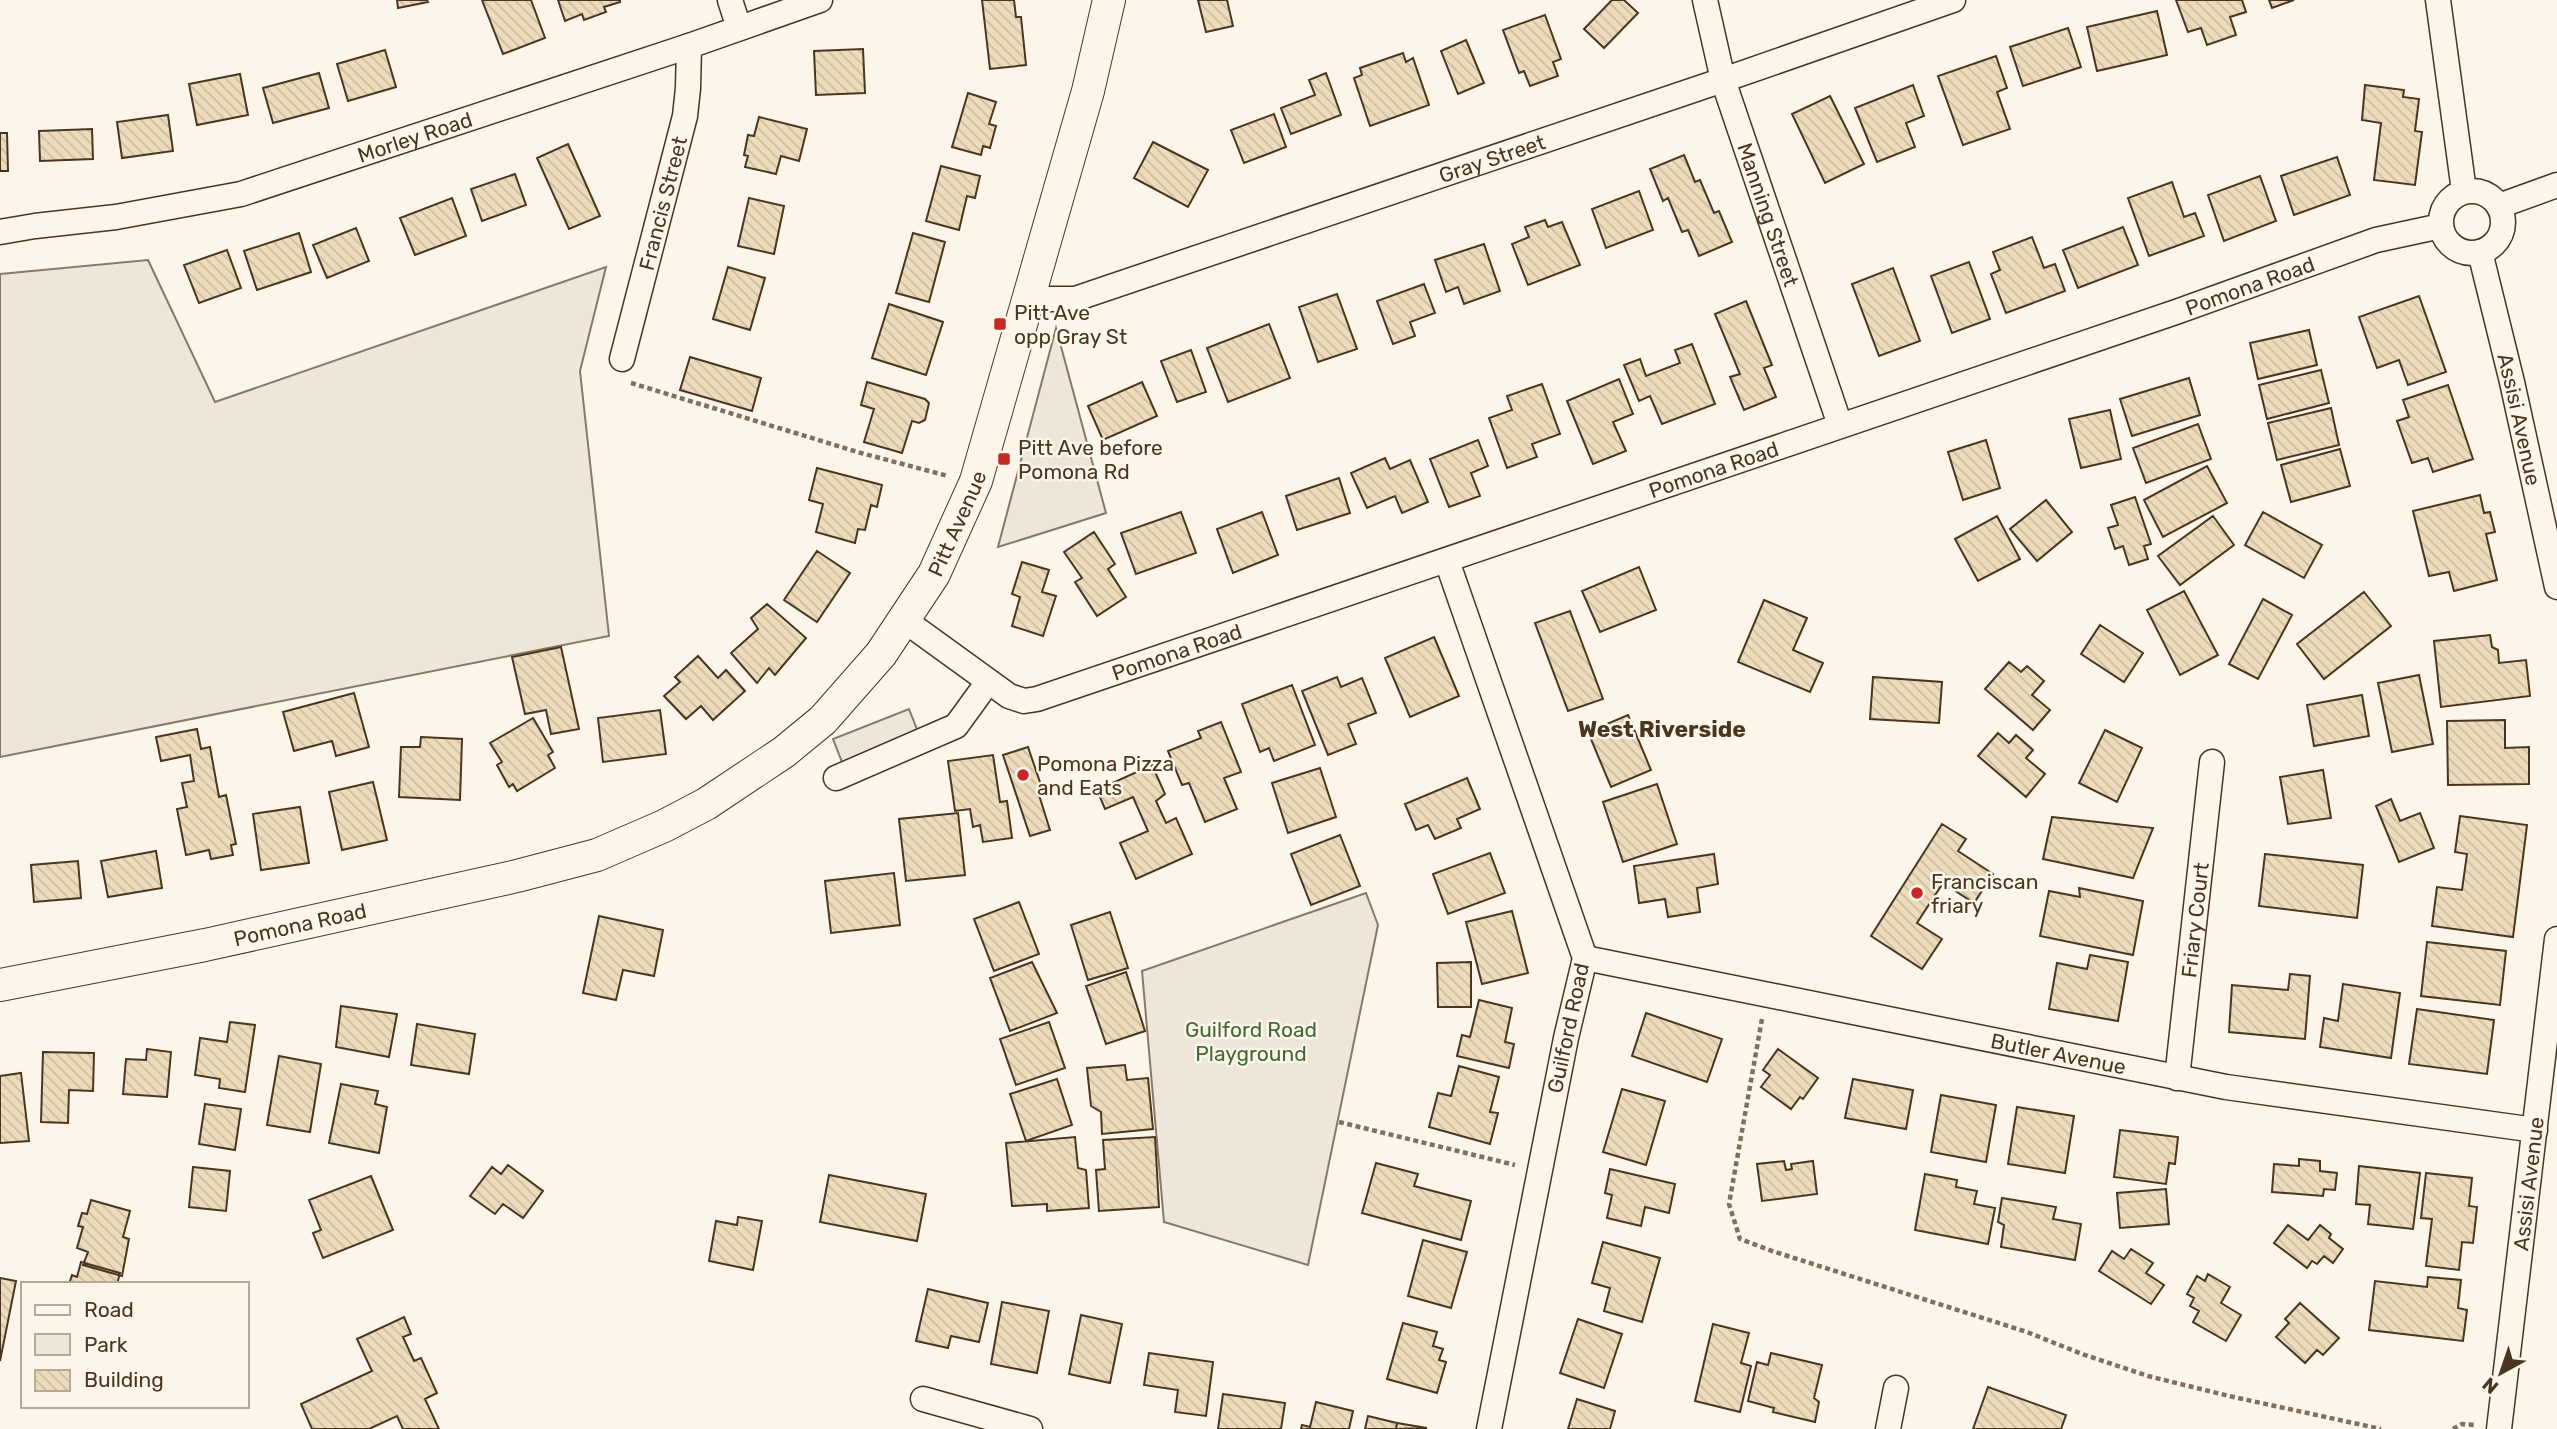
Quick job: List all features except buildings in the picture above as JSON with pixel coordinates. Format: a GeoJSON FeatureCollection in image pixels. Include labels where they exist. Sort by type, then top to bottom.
{"type":"FeatureCollection","features":[{"type":"Feature","properties":{"kind":"street"},"geometry":{"type":"LineString","coordinates":[[730,0],[739,28]]}},
{"type":"Feature","properties":{"kind":"street","name":"Morley Road"},"geometry":{"type":"LineString","coordinates":[[0,232],[144,213],[241,194],[820,0]]}},
{"type":"Feature","properties":{"kind":"street","name":"Pitt Avenue"},"geometry":{"type":"LineString","coordinates":[[597,855],[664,826],[706,804],[784,752],[853,689],[881,654],[934,574],[987,450],[1087,91],[1109,0]]}},
{"type":"Feature","properties":{"kind":"street","name":"Manning Street"},"geometry":{"type":"LineString","coordinates":[[1705,0],[1723,80],[1840,425]]}},
{"type":"Feature","properties":{"kind":"street","name":"Gray Street"},"geometry":{"type":"LineString","coordinates":[[1027,299],[1075,299],[1953,0]]}},
{"type":"Feature","properties":{"kind":"street"},"geometry":{"type":"LineString","coordinates":[[2438,0],[2464,191]]}},
{"type":"Feature","properties":{"kind":"street","name":"Francis Street"},"geometry":{"type":"LineString","coordinates":[[622,359],[685,116],[689,46]]}},
{"type":"Feature","properties":{"kind":"street"},"geometry":{"type":"LineString","coordinates":[[2499,206],[2557,185]]}},
{"type":"Feature","properties":{"kind":"street"},"geometry":{"type":"LineString","coordinates":[[2464,191],[2484,192],[2499,206],[2504,225],[2496,243],[2480,252],[2459,251],[2444,236],[2441,226],[2444,208],[2464,191]]}},
{"type":"Feature","properties":{"kind":"street","name":"Pomona Road"},"geometry":{"type":"LineString","coordinates":[[904,620],[1009,696],[1024,701],[1037,699],[2176,312],[2376,240],[2441,226]]}},
{"type":"Feature","properties":{"kind":"street","name":"Assisi Avenue"},"geometry":{"type":"LineString","coordinates":[[2480,252],[2557,587]]}},
{"type":"Feature","properties":{"kind":"street","name":"Guilford Road"},"geometry":{"type":"LineString","coordinates":[[1447,561],[1585,958],[1566,1038],[1489,1429]]}},
{"type":"Feature","properties":{"kind":"street"},"geometry":{"type":"LineString","coordinates":[[836,778],[956,726],[988,682]]}},
{"type":"Feature","properties":{"kind":"street","name":"Friary Court"},"geometry":{"type":"LineString","coordinates":[[2177,1078],[2212,762]]}},
{"type":"Feature","properties":{"kind":"street","name":"Pomona Road"},"geometry":{"type":"LineString","coordinates":[[0,985],[205,946],[517,876],[597,855]]}},
{"type":"Feature","properties":{"kind":"street","name":"Assisi Avenue"},"geometry":{"type":"LineString","coordinates":[[2499,1429],[2557,939]]}},
{"type":"Feature","properties":{"kind":"street","name":"Butler Avenue"},"geometry":{"type":"LineString","coordinates":[[1585,958],[2226,1087],[2535,1130]]}},
{"type":"Feature","properties":{"kind":"street"},"geometry":{"type":"LineString","coordinates":[[1888,1429],[1896,1388]]}},
{"type":"Feature","properties":{"kind":"street"},"geometry":{"type":"LineString","coordinates":[[923,1399],[1030,1429]]}},
{"type":"Feature","properties":{"kind":"path"},"geometry":{"type":"LineString","coordinates":[[622,359],[626,381],[861,453],[976,481]]}},
{"type":"Feature","properties":{"kind":"path"},"geometry":{"type":"LineString","coordinates":[[1766,994],[1729,1204],[1740,1238],[1772,1251],[2027,1332],[2148,1376],[2381,1429]]}},
{"type":"Feature","properties":{"kind":"path"},"geometry":{"type":"LineString","coordinates":[[1339,1122],[1540,1171]]}},
{"type":"Feature","properties":{"kind":"green space"},"geometry":{"type":"Polygon","coordinates":[[[148,260],[215,402],[606,267],[580,371],[609,636],[0,757],[0,274],[148,260]]]}},
{"type":"Feature","properties":{"kind":"green space"},"geometry":{"type":"Polygon","coordinates":[[[1056,328],[1106,513],[998,547],[1056,328]]]}},
{"type":"Feature","properties":{"kind":"green space","name":"Guilford Road Playground"},"geometry":{"type":"Polygon","coordinates":[[[1366,893],[1378,925],[1308,1265],[1164,1222],[1142,971],[1366,893]]]}},
{"type":"Feature","properties":{"kind":"shaded area"},"geometry":{"type":"Polygon","coordinates":[[[909,709],[918,732],[842,762],[833,739],[909,709]]]}},
{"type":"Feature","properties":{"kind":"place","name":"Pitt Ave opp Gray St"},"geometry":{"type":"Point","coordinates":[1000,324]}},
{"type":"Feature","properties":{"kind":"place","name":"Pitt Ave before Pomona Rd"},"geometry":{"type":"Point","coordinates":[1004,459]}},
{"type":"Feature","properties":{"kind":"place","name":"Pomona Pizza and Eats"},"geometry":{"type":"Point","coordinates":[1023,775]}},
{"type":"Feature","properties":{"kind":"place","name":"Franciscan friary"},"geometry":{"type":"Point","coordinates":[1917,893]}},
{"type":"Feature","properties":{"kind":"district","name":"West Riverside"},"geometry":{"type":"Point","coordinates":[1662,729]}}]}
